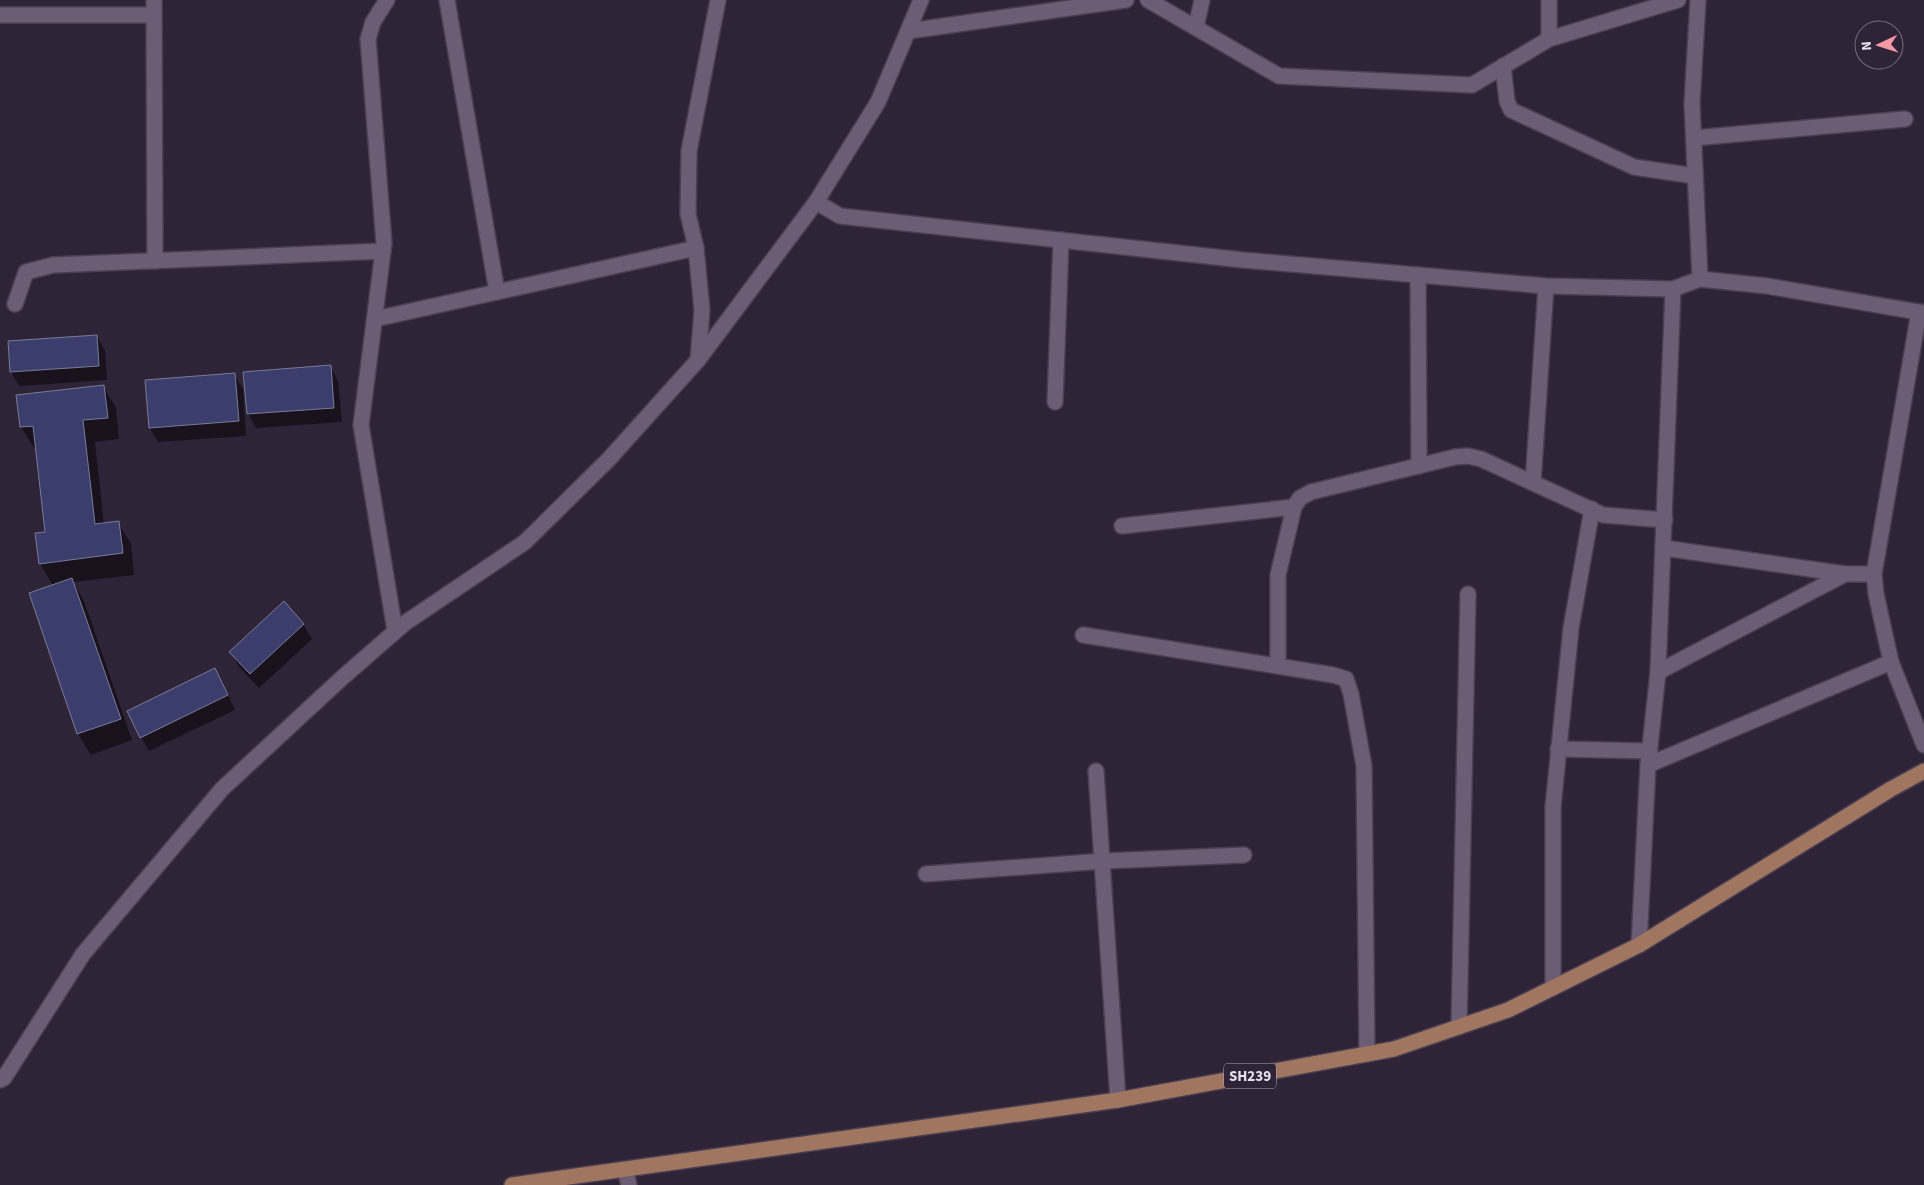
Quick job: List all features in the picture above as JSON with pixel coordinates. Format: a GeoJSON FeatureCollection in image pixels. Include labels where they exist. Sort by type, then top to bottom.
{"type":"FeatureCollection","features":[{"type":"Feature","properties":{"kind":"main road","name":"SH239"},"geometry":{"type":"LineString","coordinates":[[512,1185],[1118,1100],[1394,1049],[1508,1010],[1639,945],[1890,789],[1924,771]]}},
{"type":"Feature","properties":{"kind":"street"},"geometry":{"type":"LineString","coordinates":[[387,0],[372,22],[368,40],[384,243],[361,425],[395,631]]}},
{"type":"Feature","properties":{"kind":"street"},"geometry":{"type":"LineString","coordinates":[[447,0],[497,292]]}},
{"type":"Feature","properties":{"kind":"street"},"geometry":{"type":"LineString","coordinates":[[698,360],[702,310],[696,248],[688,214],[689,151],[718,0]]}},
{"type":"Feature","properties":{"kind":"street"},"geometry":{"type":"LineString","coordinates":[[1,1077],[83,954],[222,789],[395,631],[525,542],[609,459],[698,360],[816,202],[878,102],[921,0]]}},
{"type":"Feature","properties":{"kind":"street"},"geometry":{"type":"LineString","coordinates":[[909,32],[1126,0]]}},
{"type":"Feature","properties":{"kind":"street"},"geometry":{"type":"LineString","coordinates":[[1148,0],[1279,76],[1472,85],[1549,39],[1678,0]]}},
{"type":"Feature","properties":{"kind":"street"},"geometry":{"type":"LineString","coordinates":[[1196,27],[1202,0]]}},
{"type":"Feature","properties":{"kind":"street"},"geometry":{"type":"LineString","coordinates":[[1549,0],[1549,39]]}},
{"type":"Feature","properties":{"kind":"street"},"geometry":{"type":"LineString","coordinates":[[1698,0],[1692,104],[1700,280]]}},
{"type":"Feature","properties":{"kind":"street"},"geometry":{"type":"LineString","coordinates":[[0,15],[154,8],[155,261]]}},
{"type":"Feature","properties":{"kind":"street"},"geometry":{"type":"LineString","coordinates":[[1503,66],[1507,101],[1511,110],[1634,167],[1695,176]]}},
{"type":"Feature","properties":{"kind":"street"},"geometry":{"type":"LineString","coordinates":[[1694,138],[1905,120]]}},
{"type":"Feature","properties":{"kind":"street"},"geometry":{"type":"LineString","coordinates":[[816,202],[840,216],[1243,260],[1546,286],[1673,289],[1700,280],[1768,286],[1922,313],[1874,574],[1876,594],[1891,662],[1924,745]]}},
{"type":"Feature","properties":{"kind":"street"},"geometry":{"type":"LineString","coordinates":[[1055,402],[1062,240]]}},
{"type":"Feature","properties":{"kind":"street"},"geometry":{"type":"LineString","coordinates":[[375,319],[696,248]]}},
{"type":"Feature","properties":{"kind":"street"},"geometry":{"type":"LineString","coordinates":[[15,304],[26,272],[53,265],[383,251]]}},
{"type":"Feature","properties":{"kind":"street"},"geometry":{"type":"LineString","coordinates":[[1418,275],[1419,466]]}},
{"type":"Feature","properties":{"kind":"street"},"geometry":{"type":"LineString","coordinates":[[1533,483],[1546,286]]}},
{"type":"Feature","properties":{"kind":"street"},"geometry":{"type":"LineString","coordinates":[[1639,945],[1649,758],[1658,672],[1673,289]]}},
{"type":"Feature","properties":{"kind":"street"},"geometry":{"type":"LineString","coordinates":[[1278,666],[1278,575],[1294,507],[1300,498],[1311,492],[1455,457],[1468,456],[1481,459],[1603,514],[1665,520]]}},
{"type":"Feature","properties":{"kind":"street"},"geometry":{"type":"LineString","coordinates":[[1122,526],[1294,507]]}},
{"type":"Feature","properties":{"kind":"street"},"geometry":{"type":"LineString","coordinates":[[1553,988],[1552,818],[1570,628],[1592,509]]}},
{"type":"Feature","properties":{"kind":"street"},"geometry":{"type":"LineString","coordinates":[[1664,548],[1845,574],[1874,574]]}},
{"type":"Feature","properties":{"kind":"street"},"geometry":{"type":"LineString","coordinates":[[1658,672],[1845,574]]}},
{"type":"Feature","properties":{"kind":"street"},"geometry":{"type":"LineString","coordinates":[[1459,1027],[1468,594]]}},
{"type":"Feature","properties":{"kind":"street"},"geometry":{"type":"LineString","coordinates":[[1083,635],[1333,675],[1346,679],[1351,694],[1364,766],[1367,1054]]}},
{"type":"Feature","properties":{"kind":"street"},"geometry":{"type":"LineString","coordinates":[[1558,749],[1649,758],[1891,662]]}},
{"type":"Feature","properties":{"kind":"street"},"geometry":{"type":"LineString","coordinates":[[1096,771],[1104,861],[1118,1100]]}},
{"type":"Feature","properties":{"kind":"street"},"geometry":{"type":"LineString","coordinates":[[926,874],[1104,861],[1244,855]]}},
{"type":"Feature","properties":{"kind":"street"},"geometry":{"type":"LineString","coordinates":[[626,1170],[628,1185]]}},
{"type":"Feature","properties":{"kind":"building"},"geometry":{"type":"Polygon","coordinates":[[[97,335],[99,366],[10,372],[8,341],[97,335]]]}},
{"type":"Feature","properties":{"kind":"building"},"geometry":{"type":"Polygon","coordinates":[[[331,365],[334,408],[247,414],[243,372],[331,365]]]}},
{"type":"Feature","properties":{"kind":"building"},"geometry":{"type":"Polygon","coordinates":[[[235,373],[239,421],[149,428],[145,380],[235,373]]]}},
{"type":"Feature","properties":{"kind":"building"},"geometry":{"type":"Polygon","coordinates":[[[104,385],[108,418],[83,420],[95,524],[119,521],[123,553],[39,564],[35,533],[45,532],[33,426],[20,427],[16,395],[104,385]]]}},
{"type":"Feature","properties":{"kind":"building"},"geometry":{"type":"Polygon","coordinates":[[[72,578],[121,719],[77,734],[29,593],[72,578]]]}},
{"type":"Feature","properties":{"kind":"building"},"geometry":{"type":"Polygon","coordinates":[[[284,601],[304,624],[250,674],[229,652],[284,601]]]}},
{"type":"Feature","properties":{"kind":"building"},"geometry":{"type":"Polygon","coordinates":[[[215,668],[228,695],[140,738],[127,711],[215,668]]]}}]}
